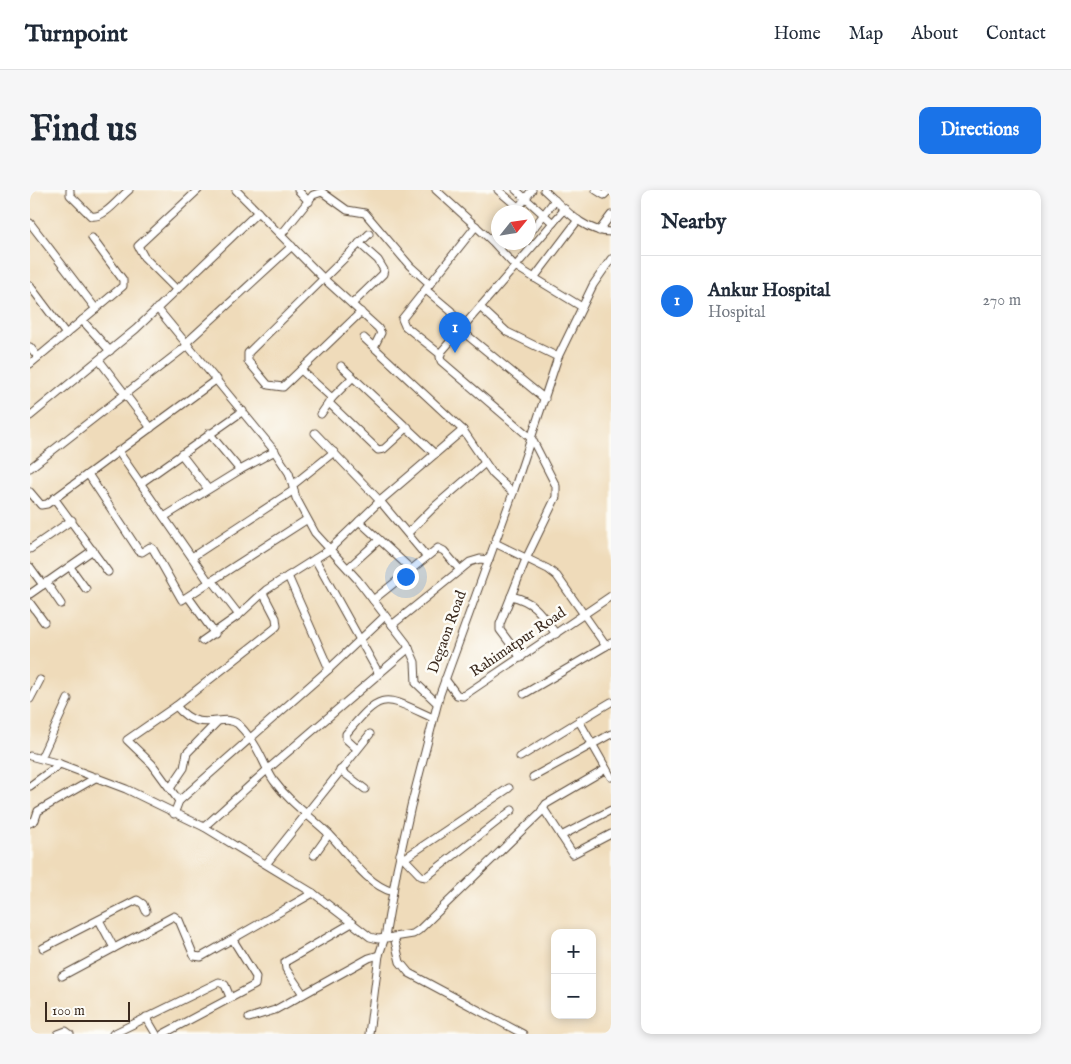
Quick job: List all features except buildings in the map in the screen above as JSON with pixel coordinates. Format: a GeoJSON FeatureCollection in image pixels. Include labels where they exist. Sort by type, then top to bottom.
{"type":"FeatureCollection","features":[{"type":"Feature","properties":{"kind":"street"},"geometry":{"type":"LineString","coordinates":[[70,190],[70,195],[91,216],[95,217],[128,190]]}},
{"type":"Feature","properties":{"kind":"street"},"geometry":{"type":"LineString","coordinates":[[176,289],[144,258],[138,246],[198,190]]}},
{"type":"Feature","properties":{"kind":"street"},"geometry":{"type":"LineString","coordinates":[[237,190],[323,278],[380,331],[374,347]]}},
{"type":"Feature","properties":{"kind":"street"},"geometry":{"type":"LineString","coordinates":[[298,190],[309,202]]}},
{"type":"Feature","properties":{"kind":"street"},"geometry":{"type":"LineString","coordinates":[[436,190],[445,193],[491,240]]}},
{"type":"Feature","properties":{"kind":"street"},"geometry":{"type":"LineString","coordinates":[[498,190],[513,205]]}},
{"type":"Feature","properties":{"kind":"street"},"geometry":{"type":"LineString","coordinates":[[516,190],[553,223]]}},
{"type":"Feature","properties":{"kind":"street"},"geometry":{"type":"LineString","coordinates":[[522,205],[532,190]]}},
{"type":"Feature","properties":{"kind":"street"},"geometry":{"type":"LineString","coordinates":[[544,190],[589,228],[611,232]]}},
{"type":"Feature","properties":{"kind":"street"},"geometry":{"type":"LineString","coordinates":[[596,190],[604,195],[609,190]]}},
{"type":"Feature","properties":{"kind":"street"},"geometry":{"type":"LineString","coordinates":[[281,235],[313,195],[322,192],[347,210],[365,213],[428,287],[451,310],[462,330],[544,399]]}},
{"type":"Feature","properties":{"kind":"street"},"geometry":{"type":"LineString","coordinates":[[536,225],[555,200]]}},
{"type":"Feature","properties":{"kind":"street"},"geometry":{"type":"LineString","coordinates":[[440,354],[565,209]]}},
{"type":"Feature","properties":{"kind":"street"},"geometry":{"type":"LineString","coordinates":[[30,416],[110,351],[258,212]]}},
{"type":"Feature","properties":{"kind":"street"},"geometry":{"type":"LineString","coordinates":[[599,231],[611,215]]}},
{"type":"Feature","properties":{"kind":"street"},"geometry":{"type":"LineString","coordinates":[[534,278],[578,220]]}},
{"type":"Feature","properties":{"kind":"street"},"geometry":{"type":"LineString","coordinates":[[30,223],[96,309]]}},
{"type":"Feature","properties":{"kind":"street"},"geometry":{"type":"LineString","coordinates":[[476,226],[402,320],[405,326],[440,354],[442,362],[532,439],[557,490],[526,559],[499,627],[521,658]]}},
{"type":"Feature","properties":{"kind":"street"},"geometry":{"type":"LineString","coordinates":[[361,312],[283,387],[268,386],[247,356],[369,234]]}},
{"type":"Feature","properties":{"kind":"street"},"geometry":{"type":"LineString","coordinates":[[30,364],[121,289],[124,282],[92,238]]}},
{"type":"Feature","properties":{"kind":"street"},"geometry":{"type":"LineString","coordinates":[[352,304],[383,274],[384,270],[378,260],[360,243]]}},
{"type":"Feature","properties":{"kind":"street"},"geometry":{"type":"LineString","coordinates":[[30,468],[187,344],[292,246]]}},
{"type":"Feature","properties":{"kind":"street"},"geometry":{"type":"LineString","coordinates":[[500,250],[515,266],[582,307]]}},
{"type":"Feature","properties":{"kind":"street","name":"Degaon Road"},"geometry":{"type":"LineString","coordinates":[[369,1034],[379,955],[385,937],[393,892],[403,856],[437,703],[532,439],[558,357],[596,280],[611,259]]}},
{"type":"Feature","properties":{"kind":"street"},"geometry":{"type":"LineString","coordinates":[[30,286],[66,334]]}},
{"type":"Feature","properties":{"kind":"street"},"geometry":{"type":"LineString","coordinates":[[480,307],[507,332],[558,357]]}},
{"type":"Feature","properties":{"kind":"street"},"geometry":{"type":"LineString","coordinates":[[157,308],[275,451],[294,487],[306,520],[329,550],[348,568],[410,648],[415,662],[416,682],[437,703]]}},
{"type":"Feature","properties":{"kind":"street"},"geometry":{"type":"LineString","coordinates":[[82,320],[110,351]]}},
{"type":"Feature","properties":{"kind":"street"},"geometry":{"type":"LineString","coordinates":[[364,338],[464,430],[493,474],[513,493]]}},
{"type":"Feature","properties":{"kind":"street"},"geometry":{"type":"LineString","coordinates":[[30,347],[38,357]]}},
{"type":"Feature","properties":{"kind":"street"},"geometry":{"type":"LineString","coordinates":[[99,360],[151,428]]}},
{"type":"Feature","properties":{"kind":"street"},"geometry":{"type":"LineString","coordinates":[[340,366],[435,454]]}},
{"type":"Feature","properties":{"kind":"street"},"geometry":{"type":"LineString","coordinates":[[301,370],[378,450],[384,450],[408,427]]}},
{"type":"Feature","properties":{"kind":"street"},"geometry":{"type":"LineString","coordinates":[[321,414],[330,401],[353,377]]}},
{"type":"Feature","properties":{"kind":"street"},"geometry":{"type":"LineString","coordinates":[[30,493],[42,505],[54,498],[217,379]]}},
{"type":"Feature","properties":{"kind":"street"},"geometry":{"type":"LineString","coordinates":[[141,483],[209,433],[243,411]]}},
{"type":"Feature","properties":{"kind":"street"},"geometry":{"type":"LineString","coordinates":[[202,641],[215,634],[263,593],[329,550],[380,500],[464,430]]}},
{"type":"Feature","properties":{"kind":"street"},"geometry":{"type":"LineString","coordinates":[[209,433],[240,470]]}},
{"type":"Feature","properties":{"kind":"street"},"geometry":{"type":"LineString","coordinates":[[315,433],[380,500],[426,556]]}},
{"type":"Feature","properties":{"kind":"street"},"geometry":{"type":"LineString","coordinates":[[164,517],[208,489],[275,451]]}},
{"type":"Feature","properties":{"kind":"street"},"geometry":{"type":"LineString","coordinates":[[118,452],[192,557],[239,615]]}},
{"type":"Feature","properties":{"kind":"street"},"geometry":{"type":"LineString","coordinates":[[192,557],[294,487],[334,452]]}},
{"type":"Feature","properties":{"kind":"street"},"geometry":{"type":"LineString","coordinates":[[181,454],[208,489]]}},
{"type":"Feature","properties":{"kind":"street"},"geometry":{"type":"LineString","coordinates":[[408,533],[444,497],[485,463]]}},
{"type":"Feature","properties":{"kind":"street"},"geometry":{"type":"LineString","coordinates":[[88,474],[139,551],[142,552],[151,547],[181,600],[188,598],[210,581],[306,520]]}},
{"type":"Feature","properties":{"kind":"street"},"geometry":{"type":"LineString","coordinates":[[54,498],[72,520],[108,572]]}},
{"type":"Feature","properties":{"kind":"street"},"geometry":{"type":"LineString","coordinates":[[30,549],[72,520]]}},
{"type":"Feature","properties":{"kind":"street"},"geometry":{"type":"LineString","coordinates":[[359,521],[411,569]]}},
{"type":"Feature","properties":{"kind":"street"},"geometry":{"type":"LineString","coordinates":[[348,568],[379,540]]}},
{"type":"Feature","properties":{"kind":"street"},"geometry":{"type":"LineString","coordinates":[[494,543],[557,576],[608,644],[524,694]]}},
{"type":"Feature","properties":{"kind":"street"},"geometry":{"type":"LineString","coordinates":[[373,600],[426,556],[441,548],[460,570]]}},
{"type":"Feature","properties":{"kind":"street"},"geometry":{"type":"LineString","coordinates":[[30,594],[93,550]]}},
{"type":"Feature","properties":{"kind":"street"},"geometry":{"type":"LineString","coordinates":[[316,558],[359,641],[379,674]]}},
{"type":"Feature","properties":{"kind":"street"},"geometry":{"type":"LineString","coordinates":[[392,624],[475,560],[489,560]]}},
{"type":"Feature","properties":{"kind":"street"},"geometry":{"type":"LineString","coordinates":[[70,566],[86,589]]}},
{"type":"Feature","properties":{"kind":"street"},"geometry":{"type":"LineString","coordinates":[[30,567],[61,604]]}},
{"type":"Feature","properties":{"kind":"street"},"geometry":{"type":"LineString","coordinates":[[288,576],[329,668]]}},
{"type":"Feature","properties":{"kind":"street"},"geometry":{"type":"LineString","coordinates":[[179,801],[171,787],[146,757],[127,740],[176,706],[277,626],[276,618],[263,593]]}},
{"type":"Feature","properties":{"kind":"street"},"geometry":{"type":"LineString","coordinates":[[511,596],[526,600],[534,605],[556,634]]}},
{"type":"Feature","properties":{"kind":"street","name":"Rahimatpur Road"},"geometry":{"type":"LineString","coordinates":[[445,679],[457,695],[463,696],[611,596]]}},
{"type":"Feature","properties":{"kind":"street"},"geometry":{"type":"LineString","coordinates":[[188,598],[215,634]]}},
{"type":"Feature","properties":{"kind":"street"},"geometry":{"type":"LineString","coordinates":[[30,603],[44,622]]}},
{"type":"Feature","properties":{"kind":"street"},"geometry":{"type":"LineString","coordinates":[[174,814],[179,801],[251,739],[385,616]]}},
{"type":"Feature","properties":{"kind":"street"},"geometry":{"type":"LineString","coordinates":[[204,827],[268,769],[410,648]]}},
{"type":"Feature","properties":{"kind":"street"},"geometry":{"type":"LineString","coordinates":[[30,699],[40,680]]}},
{"type":"Feature","properties":{"kind":"street"},"geometry":{"type":"LineString","coordinates":[[41,758],[68,699]]}},
{"type":"Feature","properties":{"kind":"street"},"geometry":{"type":"LineString","coordinates":[[357,749],[346,739],[346,734],[364,713],[379,702],[393,700],[434,718]]}},
{"type":"Feature","properties":{"kind":"street"},"geometry":{"type":"LineString","coordinates":[[520,757],[611,702]]}},
{"type":"Feature","properties":{"kind":"street"},"geometry":{"type":"LineString","coordinates":[[176,706],[190,719],[238,724],[251,739],[284,794],[329,834],[370,878],[386,890],[393,892]]}},
{"type":"Feature","properties":{"kind":"street"},"geometry":{"type":"LineString","coordinates":[[579,721],[611,777]]}},
{"type":"Feature","properties":{"kind":"street"},"geometry":{"type":"LineString","coordinates":[[171,787],[184,768],[186,754],[217,722]]}},
{"type":"Feature","properties":{"kind":"street"},"geometry":{"type":"LineString","coordinates":[[267,863],[370,734]]}},
{"type":"Feature","properties":{"kind":"street"},"geometry":{"type":"LineString","coordinates":[[533,777],[611,734]]}},
{"type":"Feature","properties":{"kind":"street"},"geometry":{"type":"LineString","coordinates":[[30,756],[97,777],[204,827],[267,863],[313,893],[374,939],[413,934],[419,930],[550,801],[606,768]]}},
{"type":"Feature","properties":{"kind":"street"},"geometry":{"type":"LineString","coordinates":[[30,786],[60,764]]}},
{"type":"Feature","properties":{"kind":"street"},"geometry":{"type":"LineString","coordinates":[[340,770],[365,789]]}},
{"type":"Feature","properties":{"kind":"street"},"geometry":{"type":"LineString","coordinates":[[30,824],[35,820],[38,811],[97,777]]}},
{"type":"Feature","properties":{"kind":"street"},"geometry":{"type":"LineString","coordinates":[[509,788],[403,856],[421,876],[426,877],[512,810]]}},
{"type":"Feature","properties":{"kind":"street"},"geometry":{"type":"LineString","coordinates":[[543,808],[573,854],[611,834]]}},
{"type":"Feature","properties":{"kind":"street"},"geometry":{"type":"LineString","coordinates":[[561,836],[611,810]]}},
{"type":"Feature","properties":{"kind":"street"},"geometry":{"type":"LineString","coordinates":[[314,855],[329,834]]}},
{"type":"Feature","properties":{"kind":"street"},"geometry":{"type":"LineString","coordinates":[[62,976],[174,916],[179,920],[196,958],[233,940],[313,893]]}},
{"type":"Feature","properties":{"kind":"street"},"geometry":{"type":"LineString","coordinates":[[44,948],[136,900],[142,904],[146,911]]}},
{"type":"Feature","properties":{"kind":"street"},"geometry":{"type":"LineString","coordinates":[[99,920],[114,948]]}},
{"type":"Feature","properties":{"kind":"street"},"geometry":{"type":"LineString","coordinates":[[303,994],[286,969],[285,962],[352,923]]}},
{"type":"Feature","properties":{"kind":"street"},"geometry":{"type":"LineString","coordinates":[[394,937],[400,962],[409,973],[523,1034]]}},
{"type":"Feature","properties":{"kind":"street"},"geometry":{"type":"LineString","coordinates":[[163,1034],[254,985],[257,980],[233,940]]}},
{"type":"Feature","properties":{"kind":"street"},"geometry":{"type":"LineString","coordinates":[[248,1018],[267,1014],[368,958],[379,955]]}},
{"type":"Feature","properties":{"kind":"street"},"geometry":{"type":"LineString","coordinates":[[113,1034],[146,1016],[219,982],[225,985],[230,997]]}},
{"type":"Feature","properties":{"kind":"street"},"geometry":{"type":"LineString","coordinates":[[146,1016],[156,1034]]}},
{"type":"Feature","properties":{"kind":"street"},"geometry":{"type":"LineString","coordinates":[[58,1034],[66,1031],[70,1034]]}},
{"type":"Feature","properties":{"kind":"place","name":"Ankur Hospital"},"geometry":{"type":"Point","coordinates":[455,353]}}]}
